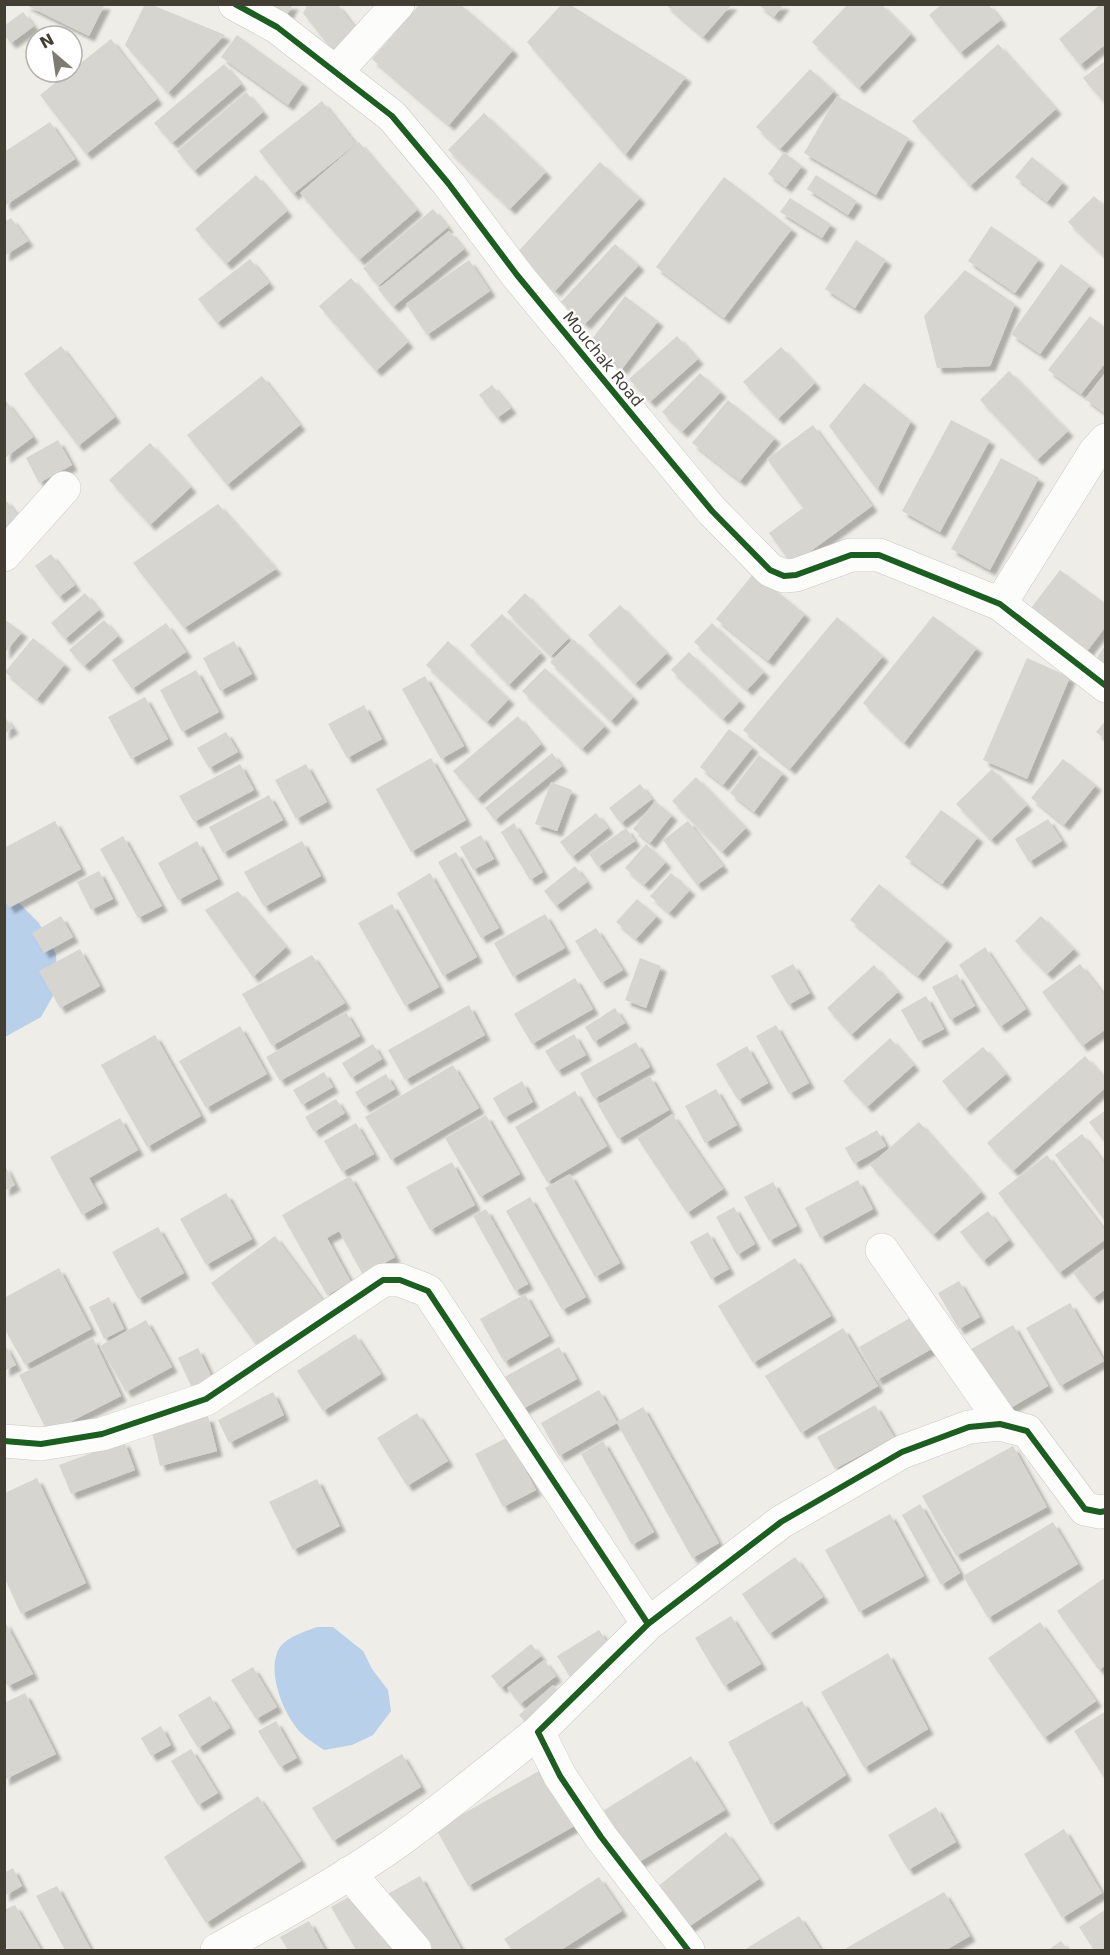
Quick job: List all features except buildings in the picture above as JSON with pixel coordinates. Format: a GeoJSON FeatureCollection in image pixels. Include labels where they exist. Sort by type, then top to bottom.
{"type":"FeatureCollection","features":[{"type":"Feature","properties":{"kind":"street","name":"Mouchak Road"},"geometry":{"type":"LineString","coordinates":[[235,4],[277,27],[392,116],[448,183],[517,275],[641,426],[712,511],[770,570],[784,576],[796,575],[851,555],[879,555],[1000,604],[1106,686]]}},
{"type":"Feature","properties":{"kind":"street"},"geometry":{"type":"LineString","coordinates":[[336,72],[398,4]]}},
{"type":"Feature","properties":{"kind":"street"},"geometry":{"type":"LineString","coordinates":[[1000,604],[1095,452],[1106,440]]}},
{"type":"Feature","properties":{"kind":"street"},"geometry":{"type":"LineString","coordinates":[[4,555],[64,488]]}},
{"type":"Feature","properties":{"kind":"street"},"geometry":{"type":"LineString","coordinates":[[882,1250],[1004,1425]]}},
{"type":"Feature","properties":{"kind":"street"},"geometry":{"type":"LineString","coordinates":[[4,1441],[41,1444],[102,1434],[206,1400],[383,1280],[400,1280],[428,1291],[648,1624]]}},
{"type":"Feature","properties":{"kind":"street"},"geometry":{"type":"LineString","coordinates":[[218,1950],[349,1873],[444,1808],[538,1732],[648,1624],[781,1522],[902,1452],[969,1427],[1000,1424],[1027,1431],[1085,1509],[1106,1511]]}},
{"type":"Feature","properties":{"kind":"street"},"geometry":{"type":"LineString","coordinates":[[538,1732],[560,1776],[601,1838],[688,1950]]}},
{"type":"Feature","properties":{"kind":"street"},"geometry":{"type":"LineString","coordinates":[[349,1873],[415,1950]]}},
{"type":"Feature","properties":{"kind":"water"},"geometry":{"type":"Polygon","coordinates":[[[4,899],[17,901],[39,923],[56,954],[58,987],[41,1017],[5,1037],[4,899]]]}},
{"type":"Feature","properties":{"kind":"water"},"geometry":{"type":"Polygon","coordinates":[[[317,1627],[333,1627],[363,1651],[372,1669],[388,1690],[391,1711],[373,1735],[352,1745],[324,1750],[301,1733],[288,1716],[278,1692],[275,1668],[276,1657],[283,1643],[317,1627]]]}},
{"type":"Feature","properties":{"kind":"cycle path"},"geometry":{"type":"LineString","coordinates":[[235,4],[277,27],[392,116],[448,183],[517,275],[712,511],[770,570],[784,576],[796,575],[851,555],[879,555],[1000,604],[1106,686]]}},
{"type":"Feature","properties":{"kind":"cycle path"},"geometry":{"type":"LineString","coordinates":[[4,1441],[41,1444],[102,1434],[206,1399],[383,1280],[400,1280],[428,1291],[648,1624]]}},
{"type":"Feature","properties":{"kind":"cycle path"},"geometry":{"type":"LineString","coordinates":[[688,1950],[601,1837],[560,1776],[538,1732],[648,1624],[781,1522],[902,1452],[969,1427],[1000,1424],[1027,1431],[1085,1509],[1106,1511]]}}]}
